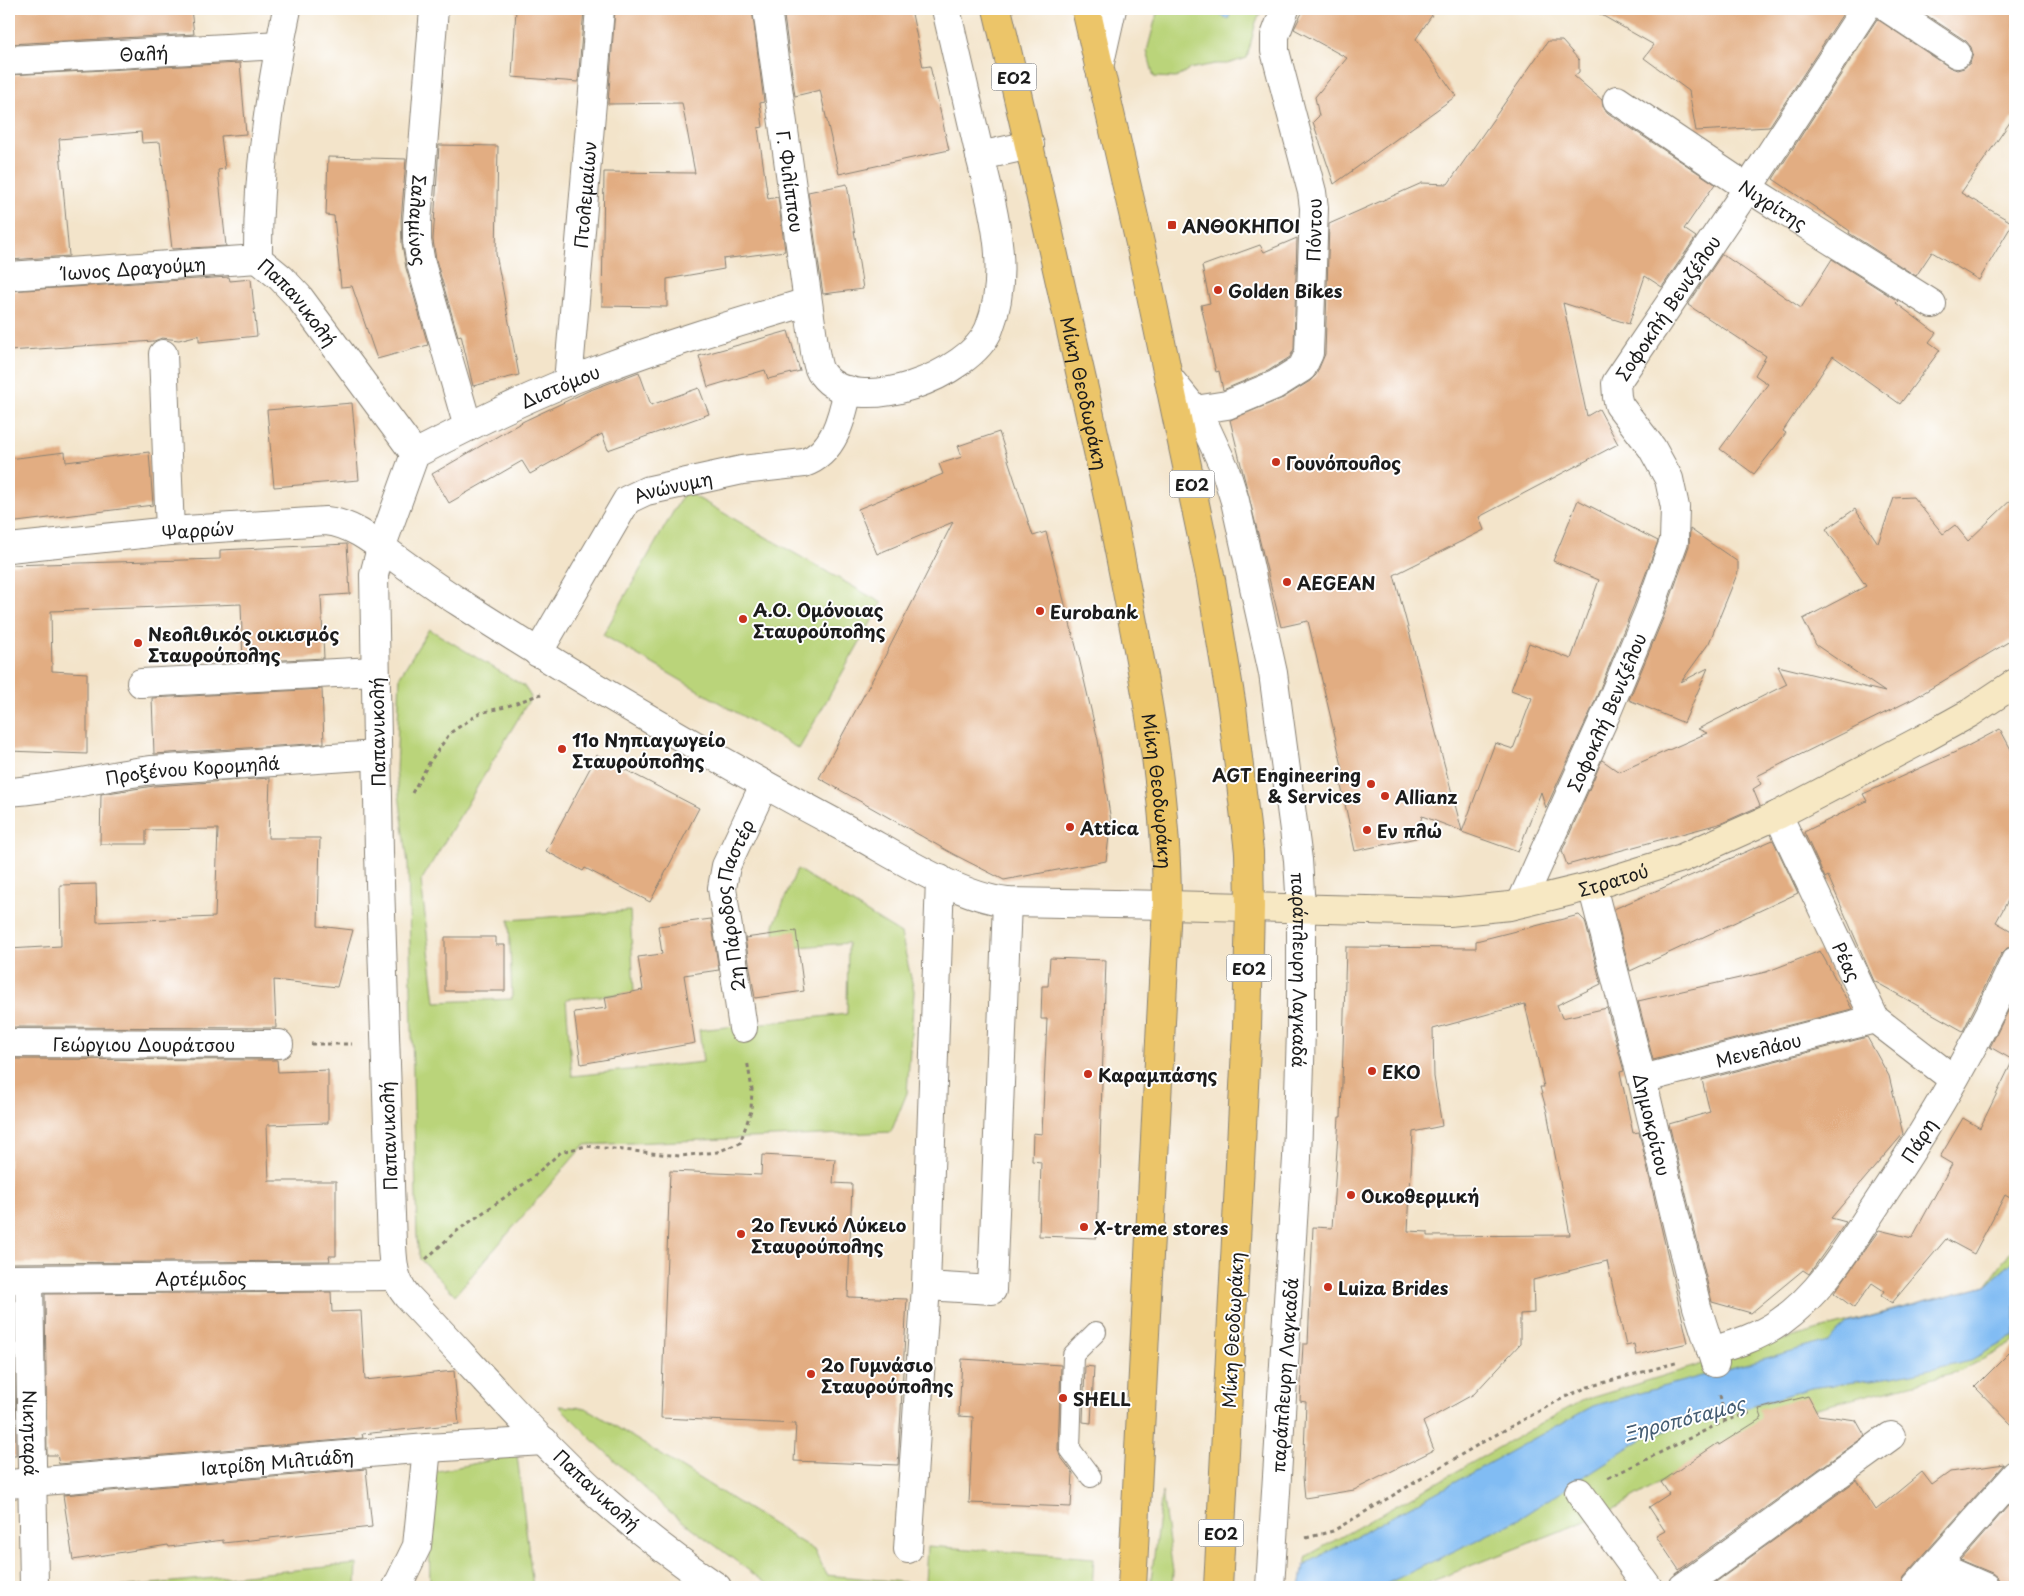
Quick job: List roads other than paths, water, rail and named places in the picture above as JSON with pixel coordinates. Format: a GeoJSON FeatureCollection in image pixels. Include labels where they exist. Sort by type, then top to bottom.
{"type":"FeatureCollection","features":[{"type":"Feature","properties":{"kind":"highway","name":"Μίκη Θεοδωράκη"},"geometry":{"type":"LineString","coordinates":[[997,9],[1030,145],[1133,614],[1159,778],[1167,859],[1167,905],[1132,1587]]}},
{"type":"Feature","properties":{"kind":"highway","name":"Μίκη Θεοδωράκη"},"geometry":{"type":"LineString","coordinates":[[1086,9],[1169,378],[1220,627],[1249,852],[1250,907],[1247,1028],[1218,1587]]}},
{"type":"Feature","properties":{"kind":"main road","name":"Στρατού"},"geometry":{"type":"LineString","coordinates":[[1167,905],[1449,912],[1483,910],[1522,903],[1592,886],[1682,858],[1778,815],[1970,713],[2015,683]]}},
{"type":"Feature","properties":{"kind":"street","name":"Παπανικολή"},"geometry":{"type":"LineString","coordinates":[[287,9],[266,120],[258,207],[258,259],[281,278],[299,297],[415,454]]}},
{"type":"Feature","properties":{"kind":"street","name":"Σαλαμίνος"},"geometry":{"type":"LineString","coordinates":[[434,9],[417,241],[421,264],[468,427]]}},
{"type":"Feature","properties":{"kind":"street","name":"Πτολεμαίων"},"geometry":{"type":"LineString","coordinates":[[568,382],[600,9]]}},
{"type":"Feature","properties":{"kind":"street","name":"Γ. Φιλίππου"},"geometry":{"type":"LineString","coordinates":[[767,9],[806,302],[815,352],[819,369],[824,377],[838,387],[848,390]]}},
{"type":"Feature","properties":{"kind":"street"},"geometry":{"type":"LineString","coordinates":[[848,390],[884,392],[916,384],[942,373],[960,363],[978,347],[983,340],[996,308],[999,269],[995,221],[946,9]]}},
{"type":"Feature","properties":{"kind":"street"},"geometry":{"type":"LineString","coordinates":[[1099,67],[1112,9]]}},
{"type":"Feature","properties":{"kind":"street","name":"Πόντου"},"geometry":{"type":"LineString","coordinates":[[1194,410],[1227,405],[1275,384],[1302,368],[1309,353],[1314,208],[1312,192],[1275,51],[1275,36],[1285,9]]}},
{"type":"Feature","properties":{"kind":"street","name":"Σοφοκλή Βενιζέλου"},"geometry":{"type":"LineString","coordinates":[[1522,903],[1606,714],[1649,611],[1674,541],[1675,507],[1670,479],[1652,448],[1620,405],[1616,382],[1748,188],[1865,9]]}},
{"type":"Feature","properties":{"kind":"street"},"geometry":{"type":"LineString","coordinates":[[1889,9],[1957,54]]}},
{"type":"Feature","properties":{"kind":"street","name":"Θαλή"},"geometry":{"type":"LineString","coordinates":[[9,60],[280,45]]}},
{"type":"Feature","properties":{"kind":"street","name":"Νιγρίτης"},"geometry":{"type":"LineString","coordinates":[[1617,100],[1748,188],[1932,304]]}},
{"type":"Feature","properties":{"kind":"street"},"geometry":{"type":"LineString","coordinates":[[980,156],[1030,145]]}},
{"type":"Feature","properties":{"kind":"street","name":"Ίωνος Δραγούμη"},"geometry":{"type":"LineString","coordinates":[[9,276],[258,259]]}},
{"type":"Feature","properties":{"kind":"street","name":"Διστόμου"},"geometry":{"type":"LineString","coordinates":[[415,454],[468,427],[568,382],[671,344],[806,302]]}},
{"type":"Feature","properties":{"kind":"street"},"geometry":{"type":"LineString","coordinates":[[163,354],[170,531]]}},
{"type":"Feature","properties":{"kind":"street","name":"παράπλευρη Λαγκαδά"},"geometry":{"type":"LineString","coordinates":[[1169,378],[1194,410],[1217,449],[1235,501],[1271,664],[1295,828],[1301,909],[1301,1030],[1295,1215],[1270,1587]]}},
{"type":"Feature","properties":{"kind":"street","name":"Ανώνυμη"},"geometry":{"type":"LineString","coordinates":[[538,653],[627,500],[646,491],[742,470],[804,463],[814,460],[826,449],[833,438],[848,390]]}},
{"type":"Feature","properties":{"kind":"street"},"geometry":{"type":"LineString","coordinates":[[381,548],[415,454]]}},
{"type":"Feature","properties":{"kind":"street","name":"Ψαρρών"},"geometry":{"type":"LineString","coordinates":[[9,548],[170,531],[326,521],[337,522],[356,530],[435,587],[538,653],[764,785],[940,879],[986,899],[1007,902],[1167,905]]}},
{"type":"Feature","properties":{"kind":"street","name":"Παπανικολή"},"geometry":{"type":"LineString","coordinates":[[381,548],[374,576],[375,671],[392,1236],[395,1276],[399,1286],[407,1296],[544,1441],[602,1498],[664,1550],[717,1587]]}},
{"type":"Feature","properties":{"kind":"street"},"geometry":{"type":"LineString","coordinates":[[141,683],[375,671]]}},
{"type":"Feature","properties":{"kind":"street","name":"Προξένου Κορομηλά"},"geometry":{"type":"LineString","coordinates":[[9,792],[69,786],[116,774],[152,770],[377,755]]}},
{"type":"Feature","properties":{"kind":"street","name":"2η Πάροδος Παστέρ"},"geometry":{"type":"LineString","coordinates":[[743,1028],[722,888],[726,866],[764,785]]}},
{"type":"Feature","properties":{"kind":"street","name":"Ρέας"},"geometry":{"type":"LineString","coordinates":[[1778,815],[1875,1019],[1953,1080]]}},
{"type":"Feature","properties":{"kind":"street"},"geometry":{"type":"LineString","coordinates":[[908,1549],[926,1286],[940,879]]}},
{"type":"Feature","properties":{"kind":"street","name":"Δημοκρίτου"},"geometry":{"type":"LineString","coordinates":[[1592,886],[1642,1079],[1697,1307],[1713,1357]]}},
{"type":"Feature","properties":{"kind":"street"},"geometry":{"type":"LineString","coordinates":[[926,1286],[992,1290],[1007,902]]}},
{"type":"Feature","properties":{"kind":"street","name":"Πάρη"},"geometry":{"type":"LineString","coordinates":[[1713,1357],[1781,1321],[1800,1306],[1823,1282],[1851,1244],[1906,1160],[1953,1080],[2009,993],[2015,961]]}},
{"type":"Feature","properties":{"kind":"street","name":"Μενελάου"},"geometry":{"type":"LineString","coordinates":[[1642,1079],[1875,1019]]}},
{"type":"Feature","properties":{"kind":"street","name":"Γεώργιου Δουράτσου"},"geometry":{"type":"LineString","coordinates":[[9,1043],[279,1044]]}},
{"type":"Feature","properties":{"kind":"street","name":"Αρτέμιδος"},"geometry":{"type":"LineString","coordinates":[[19,1279],[395,1276]]}},
{"type":"Feature","properties":{"kind":"street","name":"Νικηταρά"},"geometry":{"type":"LineString","coordinates":[[19,1279],[20,1483],[34,1587]]}},
{"type":"Feature","properties":{"kind":"street"},"geometry":{"type":"LineString","coordinates":[[1683,1587],[1891,1436]]}},
{"type":"Feature","properties":{"kind":"street","name":"Ιατρίδη Μιλτιάδη"},"geometry":{"type":"LineString","coordinates":[[20,1483],[427,1448],[544,1441]]}},
{"type":"Feature","properties":{"kind":"street"},"geometry":{"type":"LineString","coordinates":[[397,1587],[417,1546],[427,1448]]}},
{"type":"Feature","properties":{"kind":"street"},"geometry":{"type":"LineString","coordinates":[[1916,1587],[1937,1566],[2015,1475]]}},
{"type":"Feature","properties":{"kind":"street"},"geometry":{"type":"LineString","coordinates":[[1579,1492],[1648,1587]]}},
{"type":"Feature","properties":{"kind":"street"},"geometry":{"type":"LineString","coordinates":[[1937,1566],[1985,1587]]}},
{"type":"Feature","properties":{"kind":"lane"},"geometry":{"type":"LineString","coordinates":[[1091,1477],[1070,1450],[1070,1440],[1073,1354],[1096,1332]]}},
{"type":"Feature","properties":{"kind":"water"},"geometry":{"type":"Polygon","coordinates":[[[1210,9],[1233,9],[1228,19],[1210,9]]]}},
{"type":"Feature","properties":{"kind":"water","name":"Ξηροπόταμος"},"geometry":{"type":"Polygon","coordinates":[[[2015,1260],[2015,1336],[1971,1360],[1893,1377],[1811,1388],[1645,1437],[1512,1523],[1380,1587],[1300,1587],[1304,1565],[1593,1406],[1828,1341],[1848,1323],[1986,1285],[2015,1260]]]}},
{"type":"Feature","properties":{"kind":"place","name":"ΑΝΘΟΚΗΠΟΙ"},"geometry":{"type":"Point","coordinates":[1172,225]}},
{"type":"Feature","properties":{"kind":"place","name":"Golden Bikes"},"geometry":{"type":"Point","coordinates":[1218,290]}},
{"type":"Feature","properties":{"kind":"place","name":"Γουνόπουλος"},"geometry":{"type":"Point","coordinates":[1276,462]}},
{"type":"Feature","properties":{"kind":"place","name":"AEGEAN"},"geometry":{"type":"Point","coordinates":[1287,582]}},
{"type":"Feature","properties":{"kind":"place","name":"Eurobank"},"geometry":{"type":"Point","coordinates":[1040,611]}},
{"type":"Feature","properties":{"kind":"place","name":"Α.Ο. Ομόνοιας Σταυρούπολης"},"geometry":{"type":"Point","coordinates":[743,619]}},
{"type":"Feature","properties":{"kind":"place","name":"Νεολιθικός οικισμός Σταυρούπολης"},"geometry":{"type":"Point","coordinates":[138,643]}},
{"type":"Feature","properties":{"kind":"place","name":"11ο Νηπιαγωγείο Σταυρούπολης"},"geometry":{"type":"Point","coordinates":[562,749]}},
{"type":"Feature","properties":{"kind":"place","name":"AGT Engineering & Services"},"geometry":{"type":"Point","coordinates":[1371,784]}},
{"type":"Feature","properties":{"kind":"place","name":"Allianz"},"geometry":{"type":"Point","coordinates":[1385,796]}},
{"type":"Feature","properties":{"kind":"place","name":"Attica"},"geometry":{"type":"Point","coordinates":[1070,827]}},
{"type":"Feature","properties":{"kind":"place","name":"Εν πλώ"},"geometry":{"type":"Point","coordinates":[1367,830]}},
{"type":"Feature","properties":{"kind":"place","name":"EKO"},"geometry":{"type":"Point","coordinates":[1372,1071]}},
{"type":"Feature","properties":{"kind":"place","name":"Καραμπάσης"},"geometry":{"type":"Point","coordinates":[1088,1074]}},
{"type":"Feature","properties":{"kind":"place","name":"Οικοθερμική"},"geometry":{"type":"Point","coordinates":[1351,1195]}},
{"type":"Feature","properties":{"kind":"place","name":"X-treme stores"},"geometry":{"type":"Point","coordinates":[1084,1227]}},
{"type":"Feature","properties":{"kind":"place","name":"2ο Γενικό Λύκειο Σταυρούπολης"},"geometry":{"type":"Point","coordinates":[741,1234]}},
{"type":"Feature","properties":{"kind":"place","name":"Luiza Brides"},"geometry":{"type":"Point","coordinates":[1328,1287]}},
{"type":"Feature","properties":{"kind":"place","name":"2ο Γυμνάσιο Σταυρούπολης"},"geometry":{"type":"Point","coordinates":[811,1374]}},
{"type":"Feature","properties":{"kind":"place","name":"SHELL"},"geometry":{"type":"Point","coordinates":[1063,1398]}}]}
